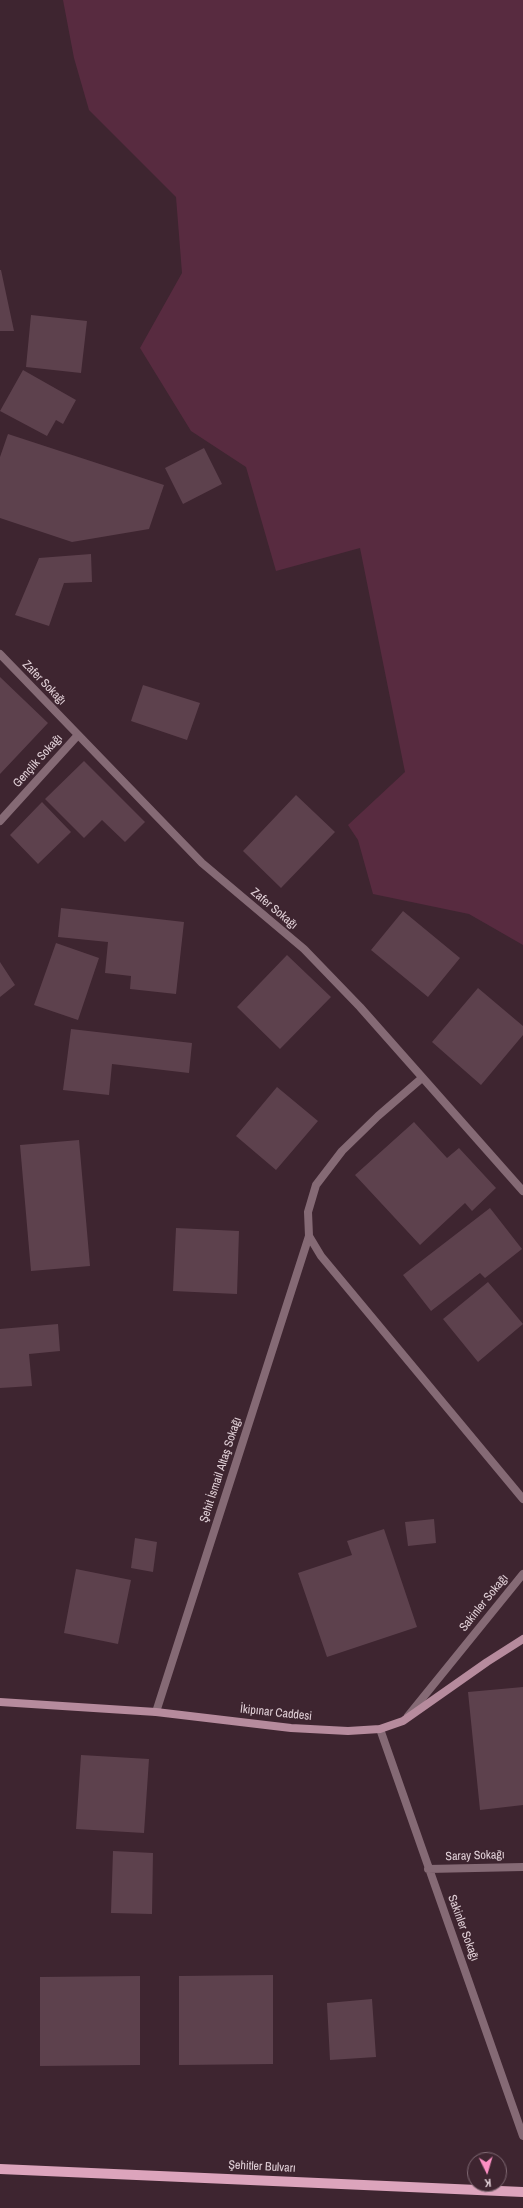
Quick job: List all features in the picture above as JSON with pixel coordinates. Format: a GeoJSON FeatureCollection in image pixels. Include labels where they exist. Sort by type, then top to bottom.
{"type":"FeatureCollection","features":[{"type":"Feature","properties":{"kind":"main road","name":"Şehitler Bulvarı"},"geometry":{"type":"LineString","coordinates":[[0,2169],[523,2192]]}},
{"type":"Feature","properties":{"kind":"street","name":"Zafer Sokağı"},"geometry":{"type":"LineString","coordinates":[[0,654],[202,863],[304,950],[360,1007],[523,1192]]}},
{"type":"Feature","properties":{"kind":"street","name":"Gençlik Sokağı"},"geometry":{"type":"LineString","coordinates":[[1,818],[78,735]]}},
{"type":"Feature","properties":{"kind":"street","name":"Şehit İsmail Altaş Sokağı"},"geometry":{"type":"LineString","coordinates":[[156,1712],[308,1236],[308,1212],[316,1185],[342,1151],[378,1116],[422,1078]]}},
{"type":"Feature","properties":{"kind":"street"},"geometry":{"type":"LineString","coordinates":[[308,1236],[321,1256],[523,1499]]}},
{"type":"Feature","properties":{"kind":"street","name":"Sakinler Sokağı"},"geometry":{"type":"LineString","coordinates":[[403,1721],[523,1574]]}},
{"type":"Feature","properties":{"kind":"street","name":"İkipınar Caddesi"},"geometry":{"type":"LineString","coordinates":[[0,1702],[156,1712],[291,1728],[348,1730],[380,1729],[403,1721],[487,1662],[523,1639]]}},
{"type":"Feature","properties":{"kind":"street","name":"Sakinler Sokağı"},"geometry":{"type":"LineString","coordinates":[[380,1729],[523,2136]]}},
{"type":"Feature","properties":{"kind":"street","name":"Saray Sokağı"},"geometry":{"type":"LineString","coordinates":[[428,1869],[523,1867]]}},
{"type":"Feature","properties":{"kind":"shaded area"},"geometry":{"type":"Polygon","coordinates":[[[63,0],[523,0],[523,945],[469,914],[373,894],[358,840],[348,825],[405,772],[360,548],[276,571],[246,467],[191,431],[140,348],[182,273],[176,197],[89,110],[74,58],[63,0]]]}},
{"type":"Feature","properties":{"kind":"building"},"geometry":{"type":"Polygon","coordinates":[[[1,270],[14,331],[0,331],[1,270]]]}},
{"type":"Feature","properties":{"kind":"building"},"geometry":{"type":"Polygon","coordinates":[[[31,315],[87,321],[81,373],[26,367],[31,315]]]}},
{"type":"Feature","properties":{"kind":"building"},"geometry":{"type":"Polygon","coordinates":[[[23,370],[76,400],[63,424],[56,420],[47,436],[0,411],[23,370]]]}},
{"type":"Feature","properties":{"kind":"building"},"geometry":{"type":"Polygon","coordinates":[[[8,434],[164,485],[149,529],[72,542],[0,518],[0,457],[8,434]]]}},
{"type":"Feature","properties":{"kind":"building"},"geometry":{"type":"Polygon","coordinates":[[[204,448],[222,484],[183,504],[165,468],[204,448]]]}},
{"type":"Feature","properties":{"kind":"building"},"geometry":{"type":"Polygon","coordinates":[[[91,554],[92,582],[64,583],[49,626],[15,615],[39,558],[91,554]]]}},
{"type":"Feature","properties":{"kind":"building"},"geometry":{"type":"Polygon","coordinates":[[[0,677],[48,723],[0,774],[0,677]]]}},
{"type":"Feature","properties":{"kind":"building"},"geometry":{"type":"Polygon","coordinates":[[[143,685],[200,703],[187,740],[131,721],[143,685]]]}},
{"type":"Feature","properties":{"kind":"building"},"geometry":{"type":"Polygon","coordinates":[[[84,761],[145,822],[125,842],[102,820],[84,838],[45,799],[84,761]]]}},
{"type":"Feature","properties":{"kind":"building"},"geometry":{"type":"Polygon","coordinates":[[[296,795],[335,832],[281,888],[243,851],[296,795]]]}},
{"type":"Feature","properties":{"kind":"building"},"geometry":{"type":"Polygon","coordinates":[[[42,802],[71,832],[38,864],[10,835],[42,802]]]}},
{"type":"Feature","properties":{"kind":"building"},"geometry":{"type":"Polygon","coordinates":[[[61,908],[184,922],[176,994],[130,989],[131,976],[105,973],[108,942],[58,937],[61,908]]]}},
{"type":"Feature","properties":{"kind":"building"},"geometry":{"type":"Polygon","coordinates":[[[403,911],[460,958],[428,997],[371,950],[403,911]]]}},
{"type":"Feature","properties":{"kind":"building"},"geometry":{"type":"Polygon","coordinates":[[[56,943],[99,958],[78,1020],[34,1005],[56,943]]]}},
{"type":"Feature","properties":{"kind":"building"},"geometry":{"type":"Polygon","coordinates":[[[287,955],[331,997],[280,1049],[237,1007],[287,955]]]}},
{"type":"Feature","properties":{"kind":"building"},"geometry":{"type":"Polygon","coordinates":[[[0,962],[15,985],[0,997],[0,962]]]}},
{"type":"Feature","properties":{"kind":"building"},"geometry":{"type":"Polygon","coordinates":[[[478,988],[523,1026],[523,1035],[481,1085],[432,1042],[478,988]]]}},
{"type":"Feature","properties":{"kind":"building"},"geometry":{"type":"Polygon","coordinates":[[[71,1029],[192,1043],[189,1073],[112,1064],[109,1095],[63,1090],[71,1029]]]}},
{"type":"Feature","properties":{"kind":"building"},"geometry":{"type":"Polygon","coordinates":[[[277,1087],[318,1121],[276,1170],[236,1136],[277,1087]]]}},
{"type":"Feature","properties":{"kind":"building"},"geometry":{"type":"Polygon","coordinates":[[[414,1122],[447,1158],[459,1148],[496,1188],[472,1211],[465,1203],[420,1245],[355,1175],[414,1122]]]}},
{"type":"Feature","properties":{"kind":"building"},"geometry":{"type":"Polygon","coordinates":[[[79,1140],[90,1266],[31,1271],[20,1145],[79,1140]]]}},
{"type":"Feature","properties":{"kind":"building"},"geometry":{"type":"Polygon","coordinates":[[[490,1208],[522,1249],[485,1278],[480,1273],[431,1311],[403,1275],[490,1208]]]}},
{"type":"Feature","properties":{"kind":"building"},"geometry":{"type":"Polygon","coordinates":[[[176,1228],[239,1231],[237,1294],[173,1291],[176,1228]]]}},
{"type":"Feature","properties":{"kind":"building"},"geometry":{"type":"Polygon","coordinates":[[[488,1282],[523,1324],[478,1362],[443,1319],[488,1282]]]}},
{"type":"Feature","properties":{"kind":"building"},"geometry":{"type":"Polygon","coordinates":[[[58,1324],[60,1351],[29,1354],[32,1386],[0,1388],[0,1329],[58,1324]]]}},
{"type":"Feature","properties":{"kind":"building"},"geometry":{"type":"Polygon","coordinates":[[[434,1519],[436,1543],[408,1546],[405,1522],[434,1519]]]}},
{"type":"Feature","properties":{"kind":"building"},"geometry":{"type":"Polygon","coordinates":[[[384,1529],[417,1627],[327,1657],[298,1573],[352,1555],[347,1541],[384,1529]]]}},
{"type":"Feature","properties":{"kind":"building"},"geometry":{"type":"Polygon","coordinates":[[[135,1538],[157,1542],[153,1572],[131,1568],[135,1538]]]}},
{"type":"Feature","properties":{"kind":"building"},"geometry":{"type":"Polygon","coordinates":[[[76,1569],[131,1580],[118,1644],[64,1633],[76,1569]]]}},
{"type":"Feature","properties":{"kind":"building"},"geometry":{"type":"Polygon","coordinates":[[[523,1687],[523,1805],[480,1810],[468,1692],[523,1687]]]}},
{"type":"Feature","properties":{"kind":"building"},"geometry":{"type":"Polygon","coordinates":[[[81,1755],[149,1759],[144,1833],[76,1829],[81,1755]]]}},
{"type":"Feature","properties":{"kind":"building"},"geometry":{"type":"Polygon","coordinates":[[[113,1851],[153,1853],[152,1914],[111,1913],[113,1851]]]}},
{"type":"Feature","properties":{"kind":"building"},"geometry":{"type":"Polygon","coordinates":[[[273,1975],[273,2064],[179,2065],[179,1976],[273,1975]]]}},
{"type":"Feature","properties":{"kind":"building"},"geometry":{"type":"Polygon","coordinates":[[[140,1976],[140,2065],[40,2066],[40,1977],[140,1976]]]}},
{"type":"Feature","properties":{"kind":"building"},"geometry":{"type":"Polygon","coordinates":[[[372,1999],[376,2057],[330,2060],[327,2003],[372,1999]]]}}]}
